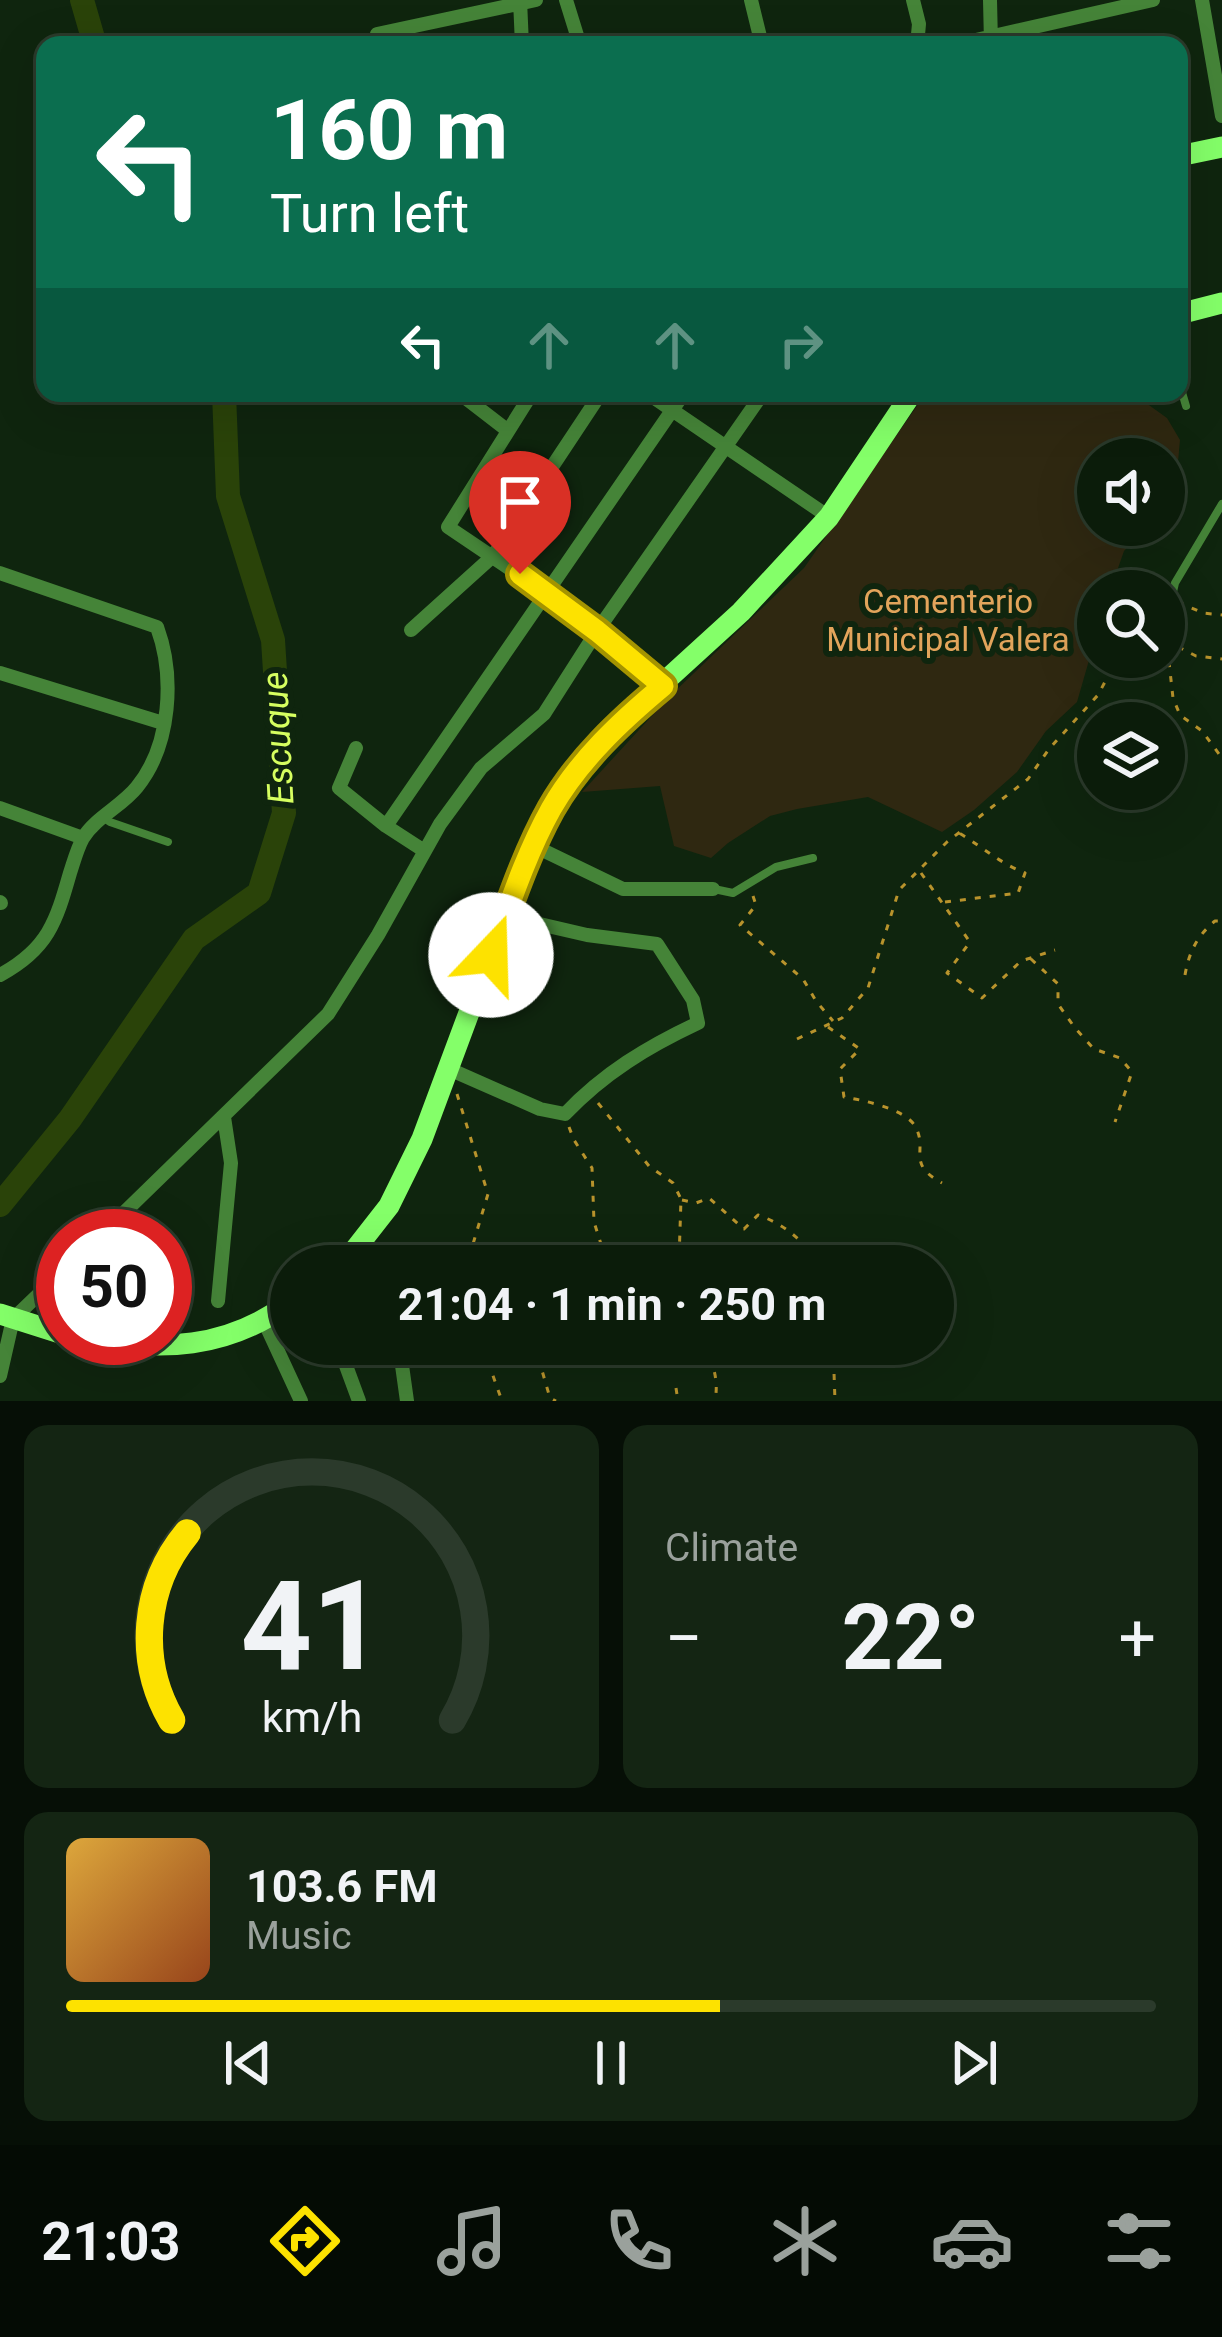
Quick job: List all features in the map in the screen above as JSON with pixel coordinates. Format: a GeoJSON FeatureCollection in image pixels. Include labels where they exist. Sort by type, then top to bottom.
{"type":"FeatureCollection","features":[{"type":"Feature","properties":{"kind":"main road"},"geometry":{"type":"LineString","coordinates":[[1188,154],[1222,147]]}},
{"type":"Feature","properties":{"kind":"main road"},"geometry":{"type":"LineString","coordinates":[[1188,312],[1222,303]]}},
{"type":"Feature","properties":{"kind":"main road"},"geometry":{"type":"LineString","coordinates":[[359,1245],[389,1206],[422,1139],[549,812],[586,760],[628,715],[742,612],[829,517],[906,402]]}},
{"type":"Feature","properties":{"kind":"main road"},"geometry":{"type":"LineString","coordinates":[[7,1317],[36,1326]]}},
{"type":"Feature","properties":{"kind":"main road"},"geometry":{"type":"LineString","coordinates":[[192,1344],[270,1317]]}},
{"type":"Feature","properties":{"kind":"street"},"geometry":{"type":"LineString","coordinates":[[566,0],[577,36]]}},
{"type":"Feature","properties":{"kind":"street"},"geometry":{"type":"LineString","coordinates":[[751,0],[760,36]]}},
{"type":"Feature","properties":{"kind":"street"},"geometry":{"type":"LineString","coordinates":[[913,0],[918,36]]}},
{"type":"Feature","properties":{"kind":"street"},"geometry":{"type":"LineString","coordinates":[[990,0],[991,36]]}},
{"type":"Feature","properties":{"kind":"street"},"geometry":{"type":"LineString","coordinates":[[1007,36],[1153,0]]}},
{"type":"Feature","properties":{"kind":"street"},"geometry":{"type":"LineString","coordinates":[[1202,0],[1222,116]]}},
{"type":"Feature","properties":{"kind":"street"},"geometry":{"type":"LineString","coordinates":[[377,34],[526,1],[523,36]]}},
{"type":"Feature","properties":{"kind":"street"},"geometry":{"type":"LineString","coordinates":[[471,402],[507,430]]}},
{"type":"Feature","properties":{"kind":"street"},"geometry":{"type":"LineString","coordinates":[[526,402],[448,527],[547,593],[663,686]]}},
{"type":"Feature","properties":{"kind":"street"},"geometry":{"type":"LineString","coordinates":[[411,630],[493,556],[595,402]]}},
{"type":"Feature","properties":{"kind":"street"},"geometry":{"type":"LineString","coordinates":[[660,402],[829,517]]}},
{"type":"Feature","properties":{"kind":"street"},"geometry":{"type":"LineString","coordinates":[[386,826],[677,402]]}},
{"type":"Feature","properties":{"kind":"street"},"geometry":{"type":"LineString","coordinates":[[128,1209],[328,1014],[424,850],[481,768],[544,714],[756,402]]}},
{"type":"Feature","properties":{"kind":"street"},"geometry":{"type":"LineString","coordinates":[[0,573],[157,627],[168,702],[156,752],[139,785],[83,838],[56,921],[43,944],[0,975]]}},
{"type":"Feature","properties":{"kind":"street"},"geometry":{"type":"LineString","coordinates":[[0,673],[163,723]]}},
{"type":"Feature","properties":{"kind":"street"},"geometry":{"type":"LineString","coordinates":[[356,748],[339,788],[424,850]]}},
{"type":"Feature","properties":{"kind":"street"},"geometry":{"type":"LineString","coordinates":[[0,808],[83,838]]}},
{"type":"Feature","properties":{"kind":"street"},"geometry":{"type":"LineString","coordinates":[[534,846],[623,889],[713,889]]}},
{"type":"Feature","properties":{"kind":"street"},"geometry":{"type":"LineString","coordinates":[[449,1070],[540,1109],[565,1114],[619,1065],[698,1023],[693,1000],[657,944],[587,935],[506,916]]}},
{"type":"Feature","properties":{"kind":"street"},"geometry":{"type":"LineString","coordinates":[[218,1301],[231,1163],[224,1118]]}},
{"type":"Feature","properties":{"kind":"street"},"geometry":{"type":"LineString","coordinates":[[0,1376],[7,1317],[36,1293]]}},
{"type":"Feature","properties":{"kind":"street"},"geometry":{"type":"LineString","coordinates":[[264,1322],[301,1401]]}},
{"type":"Feature","properties":{"kind":"street"},"geometry":{"type":"LineString","coordinates":[[346,1365],[359,1401]]}},
{"type":"Feature","properties":{"kind":"street"},"geometry":{"type":"LineString","coordinates":[[403,1365],[407,1401]]}},
{"type":"Feature","properties":{"kind":"lane"},"geometry":{"type":"LineString","coordinates":[[1185,402],[1186,406]]}},
{"type":"Feature","properties":{"kind":"lane"},"geometry":{"type":"LineString","coordinates":[[1183,570],[1222,504]]}},
{"type":"Feature","properties":{"kind":"lane"},"geometry":{"type":"LineString","coordinates":[[104,818],[168,842]]}},
{"type":"Feature","properties":{"kind":"lane"},"geometry":{"type":"LineString","coordinates":[[713,889],[733,893],[776,867],[813,858]]}},
{"type":"Feature","properties":{"kind":"path"},"geometry":{"type":"LineString","coordinates":[[369,36],[377,34]]}},
{"type":"Feature","properties":{"kind":"path"},"geometry":{"type":"LineString","coordinates":[[1185,605],[1222,614]]}},
{"type":"Feature","properties":{"kind":"path"},"geometry":{"type":"LineString","coordinates":[[1185,651],[1222,659]]}},
{"type":"Feature","properties":{"kind":"path"},"geometry":{"type":"LineString","coordinates":[[797,1039],[842,1018],[868,988],[899,890],[959,833],[1028,779],[1107,678]]}},
{"type":"Feature","properties":{"kind":"path"},"geometry":{"type":"LineString","coordinates":[[1171,678],[1180,715],[1202,731],[1222,758]]}},
{"type":"Feature","properties":{"kind":"path"},"geometry":{"type":"LineString","coordinates":[[943,902],[1018,893],[1025,873],[997,862],[985,848],[959,833]]}},
{"type":"Feature","properties":{"kind":"path"},"geometry":{"type":"LineString","coordinates":[[920,872],[970,942],[947,973],[982,998],[1021,961],[1054,950]]}},
{"type":"Feature","properties":{"kind":"path"},"geometry":{"type":"LineString","coordinates":[[745,885],[756,905],[740,925],[803,979],[834,1022]]}},
{"type":"Feature","properties":{"kind":"path"},"geometry":{"type":"LineString","coordinates":[[1185,975],[1200,932],[1222,921]]}},
{"type":"Feature","properties":{"kind":"path"},"geometry":{"type":"LineString","coordinates":[[1029,958],[1058,984],[1058,1004],[1075,1028],[1094,1048],[1120,1058],[1132,1072],[1115,1122]]}},
{"type":"Feature","properties":{"kind":"path"},"geometry":{"type":"LineString","coordinates":[[826,1026],[860,1049],[840,1069],[844,1097],[907,1115],[918,1129],[920,1164],[942,1183]]}},
{"type":"Feature","properties":{"kind":"path"},"geometry":{"type":"LineString","coordinates":[[449,1070],[488,1194],[473,1245]]}},
{"type":"Feature","properties":{"kind":"path"},"geometry":{"type":"LineString","coordinates":[[587,1090],[649,1166],[674,1184],[681,1199],[679,1245]]}},
{"type":"Feature","properties":{"kind":"path"},"geometry":{"type":"LineString","coordinates":[[565,1114],[592,1168],[594,1222],[601,1245]]}},
{"type":"Feature","properties":{"kind":"path"},"geometry":{"type":"LineString","coordinates":[[681,1199],[709,1198],[744,1229],[758,1215],[781,1223],[807,1245]]}},
{"type":"Feature","properties":{"kind":"path"},"geometry":{"type":"LineString","coordinates":[[492,1365],[502,1401]]}},
{"type":"Feature","properties":{"kind":"path"},"geometry":{"type":"LineString","coordinates":[[538,1365],[550,1398],[556,1401]]}},
{"type":"Feature","properties":{"kind":"path"},"geometry":{"type":"LineString","coordinates":[[714,1365],[715,1401]]}},
{"type":"Feature","properties":{"kind":"path"},"geometry":{"type":"LineString","coordinates":[[833,1365],[835,1401]]}},
{"type":"Feature","properties":{"kind":"path"},"geometry":{"type":"LineString","coordinates":[[676,1388],[678,1401]]}},
{"type":"Feature","properties":{"kind":"green space","name":"Cementerio Municipal Valera"},"geometry":{"type":"Polygon","coordinates":[[[920,402],[1145,402],[1167,418],[1179,438],[1077,438],[1077,546],[1129,546],[1117,570],[1077,570],[1077,678],[1084,678],[1077,702],[1046,731],[1017,772],[942,832],[868,797],[770,816],[711,858],[674,846],[660,786],[582,792],[672,694],[804,568],[920,402]]]}},
{"type":"Feature","properties":{"kind":"waterway","name":"Escuque"},"geometry":{"type":"LineString","coordinates":[[82,0],[92,36]]}},
{"type":"Feature","properties":{"kind":"waterway","name":"Escuque"},"geometry":{"type":"LineString","coordinates":[[0,1205],[70,1119],[194,939],[259,893],[284,813],[273,640],[228,496],[224,402]]}},
{"type":"Feature","properties":{"kind":"route"},"geometry":{"type":"LineString","coordinates":[[491,955],[534,846],[564,788],[628,715],[663,686],[520,574]]}}]}
